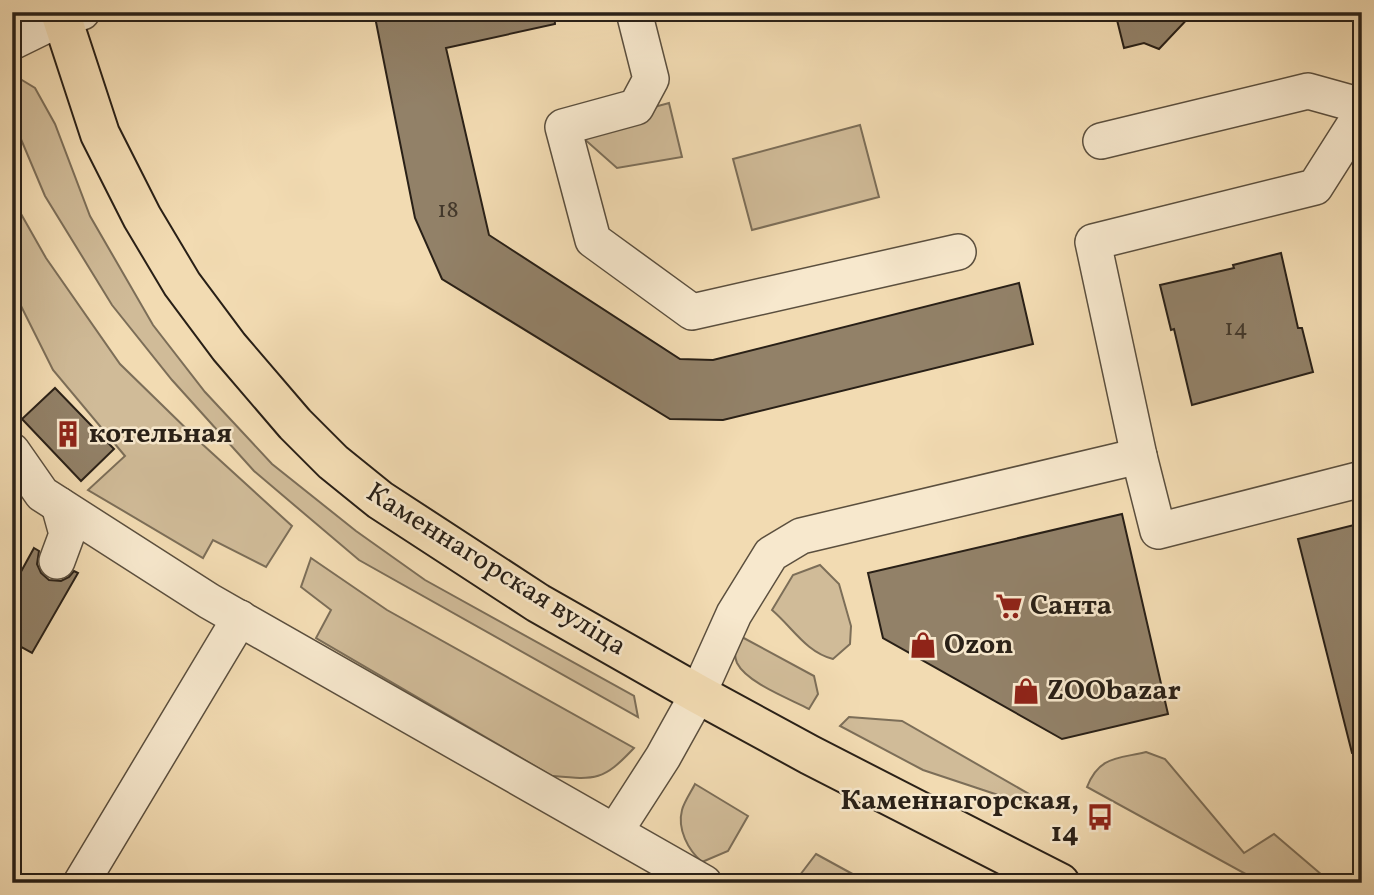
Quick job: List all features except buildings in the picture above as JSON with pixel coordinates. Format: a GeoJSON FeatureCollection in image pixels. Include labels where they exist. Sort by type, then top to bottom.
{"type":"FeatureCollection","features":[{"type":"Feature","properties":{"kind":"main road","name":"Каменнагорская вуліца"},"geometry":{"type":"LineString","coordinates":[[68,14],[100,134],[142,217],[182,285],[229,347],[295,424],[333,462],[380,500],[538,603],[810,755],[1060,883]]}},
{"type":"Feature","properties":{"kind":"lane"},"geometry":{"type":"LineString","coordinates":[[634,12],[651,79],[636,107],[563,127],[593,240],[692,312],[958,252]]}},
{"type":"Feature","properties":{"kind":"lane"},"geometry":{"type":"LineString","coordinates":[[12,14],[68,14]]}},
{"type":"Feature","properties":{"kind":"lane"},"geometry":{"type":"LineString","coordinates":[[12,42],[68,14]]}},
{"type":"Feature","properties":{"kind":"lane"},"geometry":{"type":"LineString","coordinates":[[1101,141],[1308,91],[1362,106]]}},
{"type":"Feature","properties":{"kind":"lane"},"geometry":{"type":"LineString","coordinates":[[1362,113],[1315,187],[1093,242],[1158,531],[1362,479]]}},
{"type":"Feature","properties":{"kind":"lane"},"geometry":{"type":"LineString","coordinates":[[12,451],[67,534],[57,561]]}},
{"type":"Feature","properties":{"kind":"lane"},"geometry":{"type":"LineString","coordinates":[[616,831],[663,757],[698,694],[734,614],[771,554],[801,536],[1139,456]]}},
{"type":"Feature","properties":{"kind":"lane"},"geometry":{"type":"LineString","coordinates":[[38,493],[209,601],[704,883]]}},
{"type":"Feature","properties":{"kind":"lane"},"geometry":{"type":"LineString","coordinates":[[81,883],[240,618]]}},
{"type":"Feature","properties":{"kind":"shaded area"},"geometry":{"type":"Polygon","coordinates":[[[12,74],[35,88],[55,124],[90,216],[153,325],[205,392],[272,464],[356,531],[425,580],[634,696],[638,717],[359,560],[254,471],[172,380],[112,305],[45,196],[12,118],[12,74]]]}},
{"type":"Feature","properties":{"kind":"shaded area"},"geometry":{"type":"Polygon","coordinates":[[[669,103],[682,157],[617,168],[573,129],[669,103]]]}},
{"type":"Feature","properties":{"kind":"shaded area"},"geometry":{"type":"Polygon","coordinates":[[[860,125],[879,197],[752,230],[733,159],[860,125]]]}},
{"type":"Feature","properties":{"kind":"shaded area"},"geometry":{"type":"Polygon","coordinates":[[[12,198],[46,258],[120,364],[292,526],[266,567],[213,540],[203,558],[88,490],[125,456],[53,370],[12,288],[12,198]]]}},
{"type":"Feature","properties":{"kind":"shaded area"},"geometry":{"type":"Polygon","coordinates":[[[311,558],[387,610],[634,748],[614,767],[598,776],[552,776],[316,638],[331,610],[301,587],[311,558]]]}},
{"type":"Feature","properties":{"kind":"shaded area"},"geometry":{"type":"Polygon","coordinates":[[[820,565],[839,584],[851,626],[850,644],[833,659],[807,645],[772,610],[793,575],[820,565]]]}},
{"type":"Feature","properties":{"kind":"shaded area"},"geometry":{"type":"Polygon","coordinates":[[[740,636],[814,676],[818,694],[809,709],[759,684],[742,670],[735,656],[740,636]]]}},
{"type":"Feature","properties":{"kind":"shaded area"},"geometry":{"type":"Polygon","coordinates":[[[849,717],[902,721],[1029,794],[1025,804],[923,770],[840,726],[849,717]]]}},
{"type":"Feature","properties":{"kind":"shaded area"},"geometry":{"type":"Polygon","coordinates":[[[1146,752],[1165,759],[1244,853],[1274,834],[1322,875],[1313,883],[1262,883],[1087,787],[1103,764],[1146,752]]]}},
{"type":"Feature","properties":{"kind":"shaded area"},"geometry":{"type":"Polygon","coordinates":[[[695,784],[748,816],[728,851],[702,862],[688,845],[681,824],[683,807],[695,784]]]}},
{"type":"Feature","properties":{"kind":"shaded area"},"geometry":{"type":"Polygon","coordinates":[[[816,854],[869,883],[809,883],[797,879],[816,854]]]}},
{"type":"Feature","properties":{"kind":"place","name":"котельная"},"geometry":{"type":"Point","coordinates":[68,434]}},
{"type":"Feature","properties":{"kind":"place","name":"Санта"},"geometry":{"type":"Point","coordinates":[1009,606]}},
{"type":"Feature","properties":{"kind":"place","name":"Ozon"},"geometry":{"type":"Point","coordinates":[923,645]}},
{"type":"Feature","properties":{"kind":"place","name":"ZOObazar"},"geometry":{"type":"Point","coordinates":[1026,691]}},
{"type":"Feature","properties":{"kind":"place","name":"Каменнагорская, 14"},"geometry":{"type":"Point","coordinates":[1100,817]}}]}
